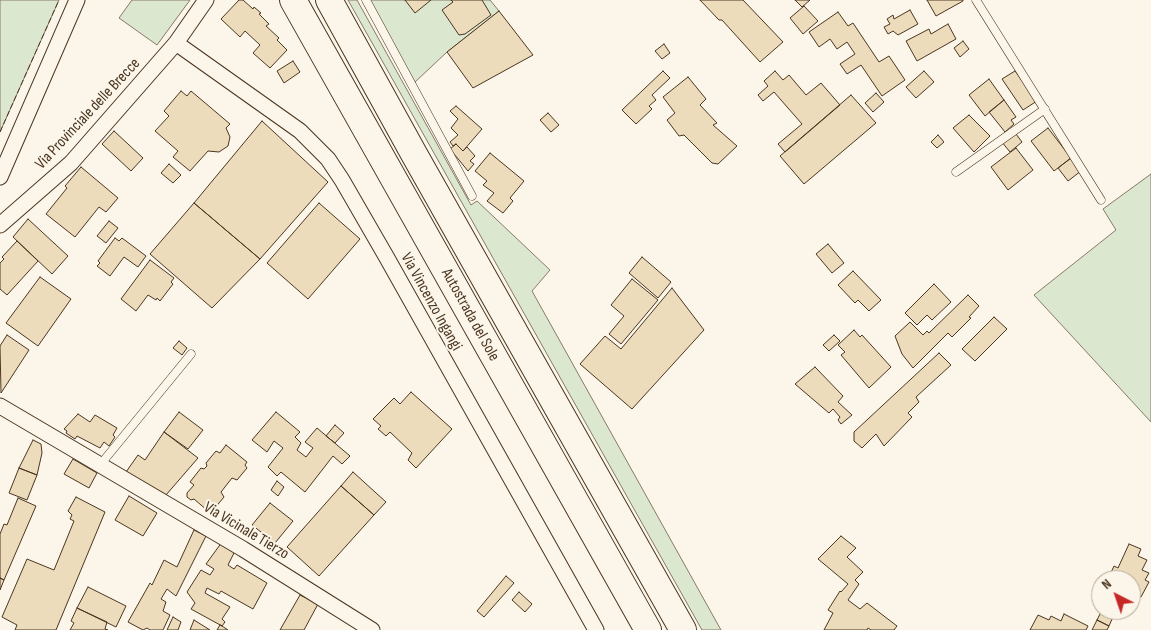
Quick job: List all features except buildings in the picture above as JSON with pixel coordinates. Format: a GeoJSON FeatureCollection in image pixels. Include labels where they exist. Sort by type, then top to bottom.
{"type":"FeatureCollection","features":[{"type":"Feature","properties":{"kind":"highway","name":"Autostrada del Sole"},"geometry":{"type":"LineString","coordinates":[[293,0],[648,630]]}},
{"type":"Feature","properties":{"kind":"highway","name":"Autostrada del Sole"},"geometry":{"type":"LineString","coordinates":[[329,0],[683,630]]}},
{"type":"Feature","properties":{"kind":"street","name":"Via Provinciale delle Brecce"},"geometry":{"type":"LineString","coordinates":[[0,177],[77,0]]}},
{"type":"Feature","properties":{"kind":"street","name":"Via Provinciale delle Brecce"},"geometry":{"type":"LineString","coordinates":[[0,225],[71,163],[176,43],[206,0]]}},
{"type":"Feature","properties":{"kind":"street","name":"Via Vincenzo Ingangi"},"geometry":{"type":"LineString","coordinates":[[176,43],[300,131],[328,159],[357,206],[596,630]]}},
{"type":"Feature","properties":{"kind":"street","name":"Via Vicinale Tierzo"},"geometry":{"type":"LineString","coordinates":[[0,406],[244,549],[372,630]]}},
{"type":"Feature","properties":{"kind":"lane"},"geometry":{"type":"LineString","coordinates":[[366,0],[472,196]]}},
{"type":"Feature","properties":{"kind":"lane"},"geometry":{"type":"LineString","coordinates":[[976,0],[1101,200]]}},
{"type":"Feature","properties":{"kind":"lane"},"geometry":{"type":"LineString","coordinates":[[956,172],[1045,109]]}},
{"type":"Feature","properties":{"kind":"lane"},"geometry":{"type":"LineString","coordinates":[[100,465],[191,354]]}},
{"type":"Feature","properties":{"kind":"green space"},"geometry":{"type":"Polygon","coordinates":[[[0,0],[59,0],[0,132],[0,0]]]}},
{"type":"Feature","properties":{"kind":"green space"},"geometry":{"type":"Polygon","coordinates":[[[132,0],[190,0],[157,45],[119,18],[132,0]]]}},
{"type":"Feature","properties":{"kind":"green space"},"geometry":{"type":"Polygon","coordinates":[[[348,0],[357,0],[471,205],[477,201],[550,270],[532,291],[721,630],[702,630],[348,0]]]}},
{"type":"Feature","properties":{"kind":"green space"},"geometry":{"type":"Polygon","coordinates":[[[370,0],[490,0],[499,11],[447,52],[414,83],[370,0]]]}},
{"type":"Feature","properties":{"kind":"green space"},"geometry":{"type":"Polygon","coordinates":[[[1151,174],[1151,422],[1034,295],[1116,230],[1103,209],[1151,174]]]}},
{"type":"Feature","properties":{"kind":"fence"},"geometry":{"type":"LineString","coordinates":[[0,132],[59,0]]}}]}
